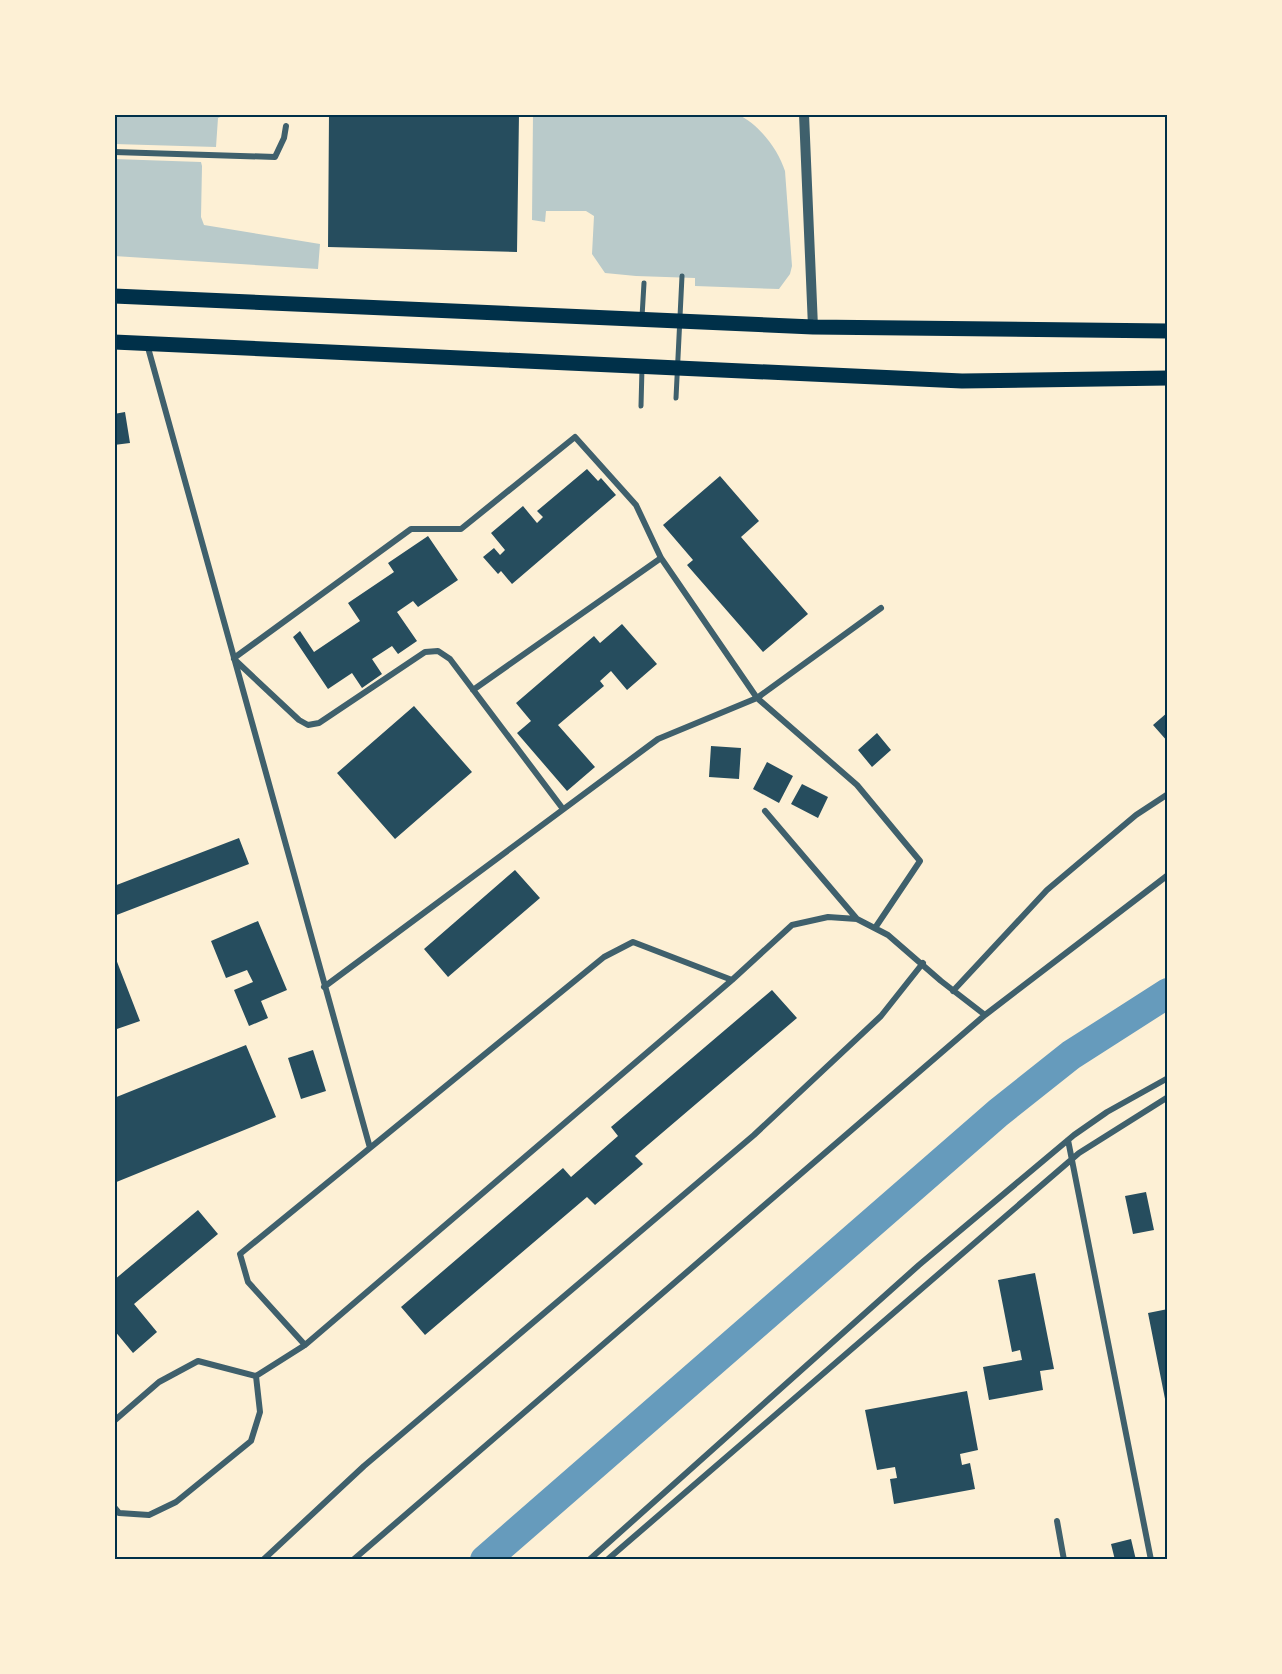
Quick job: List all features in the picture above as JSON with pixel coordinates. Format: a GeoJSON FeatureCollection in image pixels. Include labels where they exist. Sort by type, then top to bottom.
{"type":"FeatureCollection","features":[{"type":"Feature","properties":{"kind":"highway"},"geometry":{"type":"LineString","coordinates":[[114,296],[813,327],[1164,331]]}},
{"type":"Feature","properties":{"kind":"highway"},"geometry":{"type":"LineString","coordinates":[[114,342],[962,381],[1168,378]]}},
{"type":"Feature","properties":{"kind":"street"},"geometry":{"type":"LineString","coordinates":[[804,114],[813,327]]}},
{"type":"Feature","properties":{"kind":"street"},"geometry":{"type":"LineString","coordinates":[[114,152],[274,157],[284,138],[286,126]]}},
{"type":"Feature","properties":{"kind":"street"},"geometry":{"type":"LineString","coordinates":[[676,398],[681,276]]}},
{"type":"Feature","properties":{"kind":"street"},"geometry":{"type":"LineString","coordinates":[[642,319],[644,283]]}},
{"type":"Feature","properties":{"kind":"street"},"geometry":{"type":"LineString","coordinates":[[147,344],[370,1148]]}},
{"type":"Feature","properties":{"kind":"street"},"geometry":{"type":"LineString","coordinates":[[641,406],[642,366]]}},
{"type":"Feature","properties":{"kind":"street"},"geometry":{"type":"LineString","coordinates":[[234,658],[411,530],[461,529],[574,437],[636,505],[661,558],[758,698],[857,785],[920,861],[875,928]]}},
{"type":"Feature","properties":{"kind":"street"},"geometry":{"type":"LineString","coordinates":[[473,690],[661,558]]}},
{"type":"Feature","properties":{"kind":"street"},"geometry":{"type":"LineString","coordinates":[[324,987],[658,739],[758,698],[881,608]]}},
{"type":"Feature","properties":{"kind":"street"},"geometry":{"type":"LineString","coordinates":[[234,658],[299,720],[308,725],[319,723],[425,652],[438,651],[450,659],[563,809]]}},
{"type":"Feature","properties":{"kind":"street"},"geometry":{"type":"LineString","coordinates":[[953,991],[1047,890],[1136,815],[1168,794]]}},
{"type":"Feature","properties":{"kind":"street"},"geometry":{"type":"LineString","coordinates":[[765,811],[857,919]]}},
{"type":"Feature","properties":{"kind":"street"},"geometry":{"type":"LineString","coordinates":[[353,1560],[986,1015],[1168,875]]}},
{"type":"Feature","properties":{"kind":"street"},"geometry":{"type":"LineString","coordinates":[[114,1421],[159,1382],[198,1361],[256,1376],[305,1345],[732,980],[792,925],[828,917],[857,919],[888,935],[953,991],[986,1015]]}},
{"type":"Feature","properties":{"kind":"street"},"geometry":{"type":"LineString","coordinates":[[305,1345],[248,1282],[240,1254],[604,957],[633,942],[732,980]]}},
{"type":"Feature","properties":{"kind":"street"},"geometry":{"type":"LineString","coordinates":[[263,1560],[364,1466],[754,1135],[881,1016],[923,963]]}},
{"type":"Feature","properties":{"kind":"street"},"geometry":{"type":"LineString","coordinates":[[589,1560],[919,1265],[1068,1140],[1107,1112],[1168,1078]]}},
{"type":"Feature","properties":{"kind":"street"},"geometry":{"type":"LineString","coordinates":[[606,1560],[1071,1159],[1168,1097]]}},
{"type":"Feature","properties":{"kind":"street"},"geometry":{"type":"LineString","coordinates":[[1068,1140],[1151,1560]]}},
{"type":"Feature","properties":{"kind":"street"},"geometry":{"type":"LineString","coordinates":[[114,1507],[119,1513],[149,1515],[176,1502],[251,1441],[260,1412],[256,1376]]}},
{"type":"Feature","properties":{"kind":"street"},"geometry":{"type":"LineString","coordinates":[[1057,1521],[1065,1560]]}},
{"type":"Feature","properties":{"kind":"shaded area"},"geometry":{"type":"Polygon","coordinates":[[[114,114],[228,114],[218,118],[216,147],[114,144],[114,114]]]}},
{"type":"Feature","properties":{"kind":"shaded area"},"geometry":{"type":"Polygon","coordinates":[[[533,114],[737,114],[745,118],[767,138],[778,154],[785,171],[792,266],[790,274],[779,289],[695,286],[695,278],[605,273],[592,254],[594,216],[586,211],[546,211],[545,222],[532,220],[533,114]]]}},
{"type":"Feature","properties":{"kind":"shaded area"},"geometry":{"type":"Polygon","coordinates":[[[114,159],[201,162],[201,217],[204,225],[320,244],[318,269],[114,256],[114,159]]]}},
{"type":"Feature","properties":{"kind":"building"},"geometry":{"type":"Polygon","coordinates":[[[329,114],[519,114],[517,252],[328,247],[329,114]]]}},
{"type":"Feature","properties":{"kind":"building"},"geometry":{"type":"Polygon","coordinates":[[[125,412],[130,443],[114,445],[114,414],[125,412]]]}},
{"type":"Feature","properties":{"kind":"building"},"geometry":{"type":"Polygon","coordinates":[[[587,469],[598,481],[601,478],[616,495],[512,584],[501,571],[498,574],[483,557],[494,548],[500,555],[505,550],[491,533],[523,506],[537,523],[543,517],[537,511],[587,469]]]}},
{"type":"Feature","properties":{"kind":"building"},"geometry":{"type":"Polygon","coordinates":[[[720,476],[759,521],[741,537],[808,614],[763,652],[687,565],[693,560],[663,525],[720,476]]]}},
{"type":"Feature","properties":{"kind":"building"},"geometry":{"type":"Polygon","coordinates":[[[428,536],[458,580],[418,607],[413,601],[397,612],[417,641],[398,654],[392,646],[372,659],[382,674],[362,688],[352,673],[328,689],[293,637],[300,631],[314,652],[360,621],[348,603],[394,572],[388,563],[428,536]]]}},
{"type":"Feature","properties":{"kind":"building"},"geometry":{"type":"Polygon","coordinates":[[[622,624],[657,664],[627,690],[611,671],[600,681],[604,686],[558,725],[595,767],[567,791],[517,733],[531,721],[516,703],[594,636],[600,643],[622,624]]]}},
{"type":"Feature","properties":{"kind":"building"},"geometry":{"type":"Polygon","coordinates":[[[414,706],[472,772],[395,839],[337,773],[414,706]]]}},
{"type":"Feature","properties":{"kind":"building"},"geometry":{"type":"Polygon","coordinates":[[[1168,712],[1168,742],[1153,725],[1168,712]]]}},
{"type":"Feature","properties":{"kind":"building"},"geometry":{"type":"Polygon","coordinates":[[[877,733],[891,750],[872,767],[858,750],[877,733]]]}},
{"type":"Feature","properties":{"kind":"building"},"geometry":{"type":"Polygon","coordinates":[[[711,746],[741,748],[739,779],[709,777],[711,746]]]}},
{"type":"Feature","properties":{"kind":"building"},"geometry":{"type":"Polygon","coordinates":[[[767,762],[793,776],[779,803],[753,789],[767,762]]]}},
{"type":"Feature","properties":{"kind":"building"},"geometry":{"type":"Polygon","coordinates":[[[802,784],[828,797],[818,818],[791,804],[802,784]]]}},
{"type":"Feature","properties":{"kind":"building"},"geometry":{"type":"Polygon","coordinates":[[[239,838],[249,864],[114,916],[114,886],[239,838]]]}},
{"type":"Feature","properties":{"kind":"building"},"geometry":{"type":"Polygon","coordinates":[[[515,870],[540,898],[448,977],[424,949],[515,870]]]}},
{"type":"Feature","properties":{"kind":"building"},"geometry":{"type":"Polygon","coordinates":[[[258,921],[287,990],[261,1001],[268,1018],[249,1026],[234,990],[253,982],[247,970],[226,978],[211,941],[258,921]]]}},
{"type":"Feature","properties":{"kind":"building"},"geometry":{"type":"Polygon","coordinates":[[[114,954],[140,1021],[114,1030],[114,954]]]}},
{"type":"Feature","properties":{"kind":"building"},"geometry":{"type":"Polygon","coordinates":[[[772,990],[797,1018],[635,1156],[643,1164],[595,1205],[587,1197],[425,1335],[401,1307],[563,1168],[571,1177],[618,1136],[611,1127],[772,990]]]}},
{"type":"Feature","properties":{"kind":"building"},"geometry":{"type":"Polygon","coordinates":[[[246,1045],[276,1117],[114,1183],[114,1098],[246,1045]]]}},
{"type":"Feature","properties":{"kind":"building"},"geometry":{"type":"Polygon","coordinates":[[[313,1050],[326,1091],[301,1099],[288,1058],[313,1050]]]}},
{"type":"Feature","properties":{"kind":"building"},"geometry":{"type":"Polygon","coordinates":[[[1146,1192],[1154,1230],[1133,1234],[1125,1196],[1146,1192]]]}},
{"type":"Feature","properties":{"kind":"building"},"geometry":{"type":"Polygon","coordinates":[[[198,1210],[218,1234],[134,1304],[157,1332],[133,1353],[114,1330],[114,1280],[198,1210]]]}},
{"type":"Feature","properties":{"kind":"building"},"geometry":{"type":"Polygon","coordinates":[[[1035,1273],[1054,1369],[1040,1371],[1043,1390],[989,1400],[983,1367],[1022,1360],[1020,1350],[1012,1352],[998,1280],[1035,1273]]]}},
{"type":"Feature","properties":{"kind":"building"},"geometry":{"type":"Polygon","coordinates":[[[1168,1309],[1168,1409],[1167,1409],[1148,1313],[1168,1309]]]}},
{"type":"Feature","properties":{"kind":"building"},"geometry":{"type":"Polygon","coordinates":[[[967,1391],[978,1450],[960,1454],[962,1465],[970,1463],[975,1489],[894,1504],[890,1479],[897,1478],[895,1467],[877,1470],[865,1410],[967,1391]]]}},
{"type":"Feature","properties":{"kind":"building"},"geometry":{"type":"Polygon","coordinates":[[[1131,1539],[1136,1560],[1115,1560],[1111,1544],[1131,1539]]]}},
{"type":"Feature","properties":{"kind":"waterway"},"geometry":{"type":"LineString","coordinates":[[485,1560],[998,1113],[1071,1055],[1168,993]]}}]}
